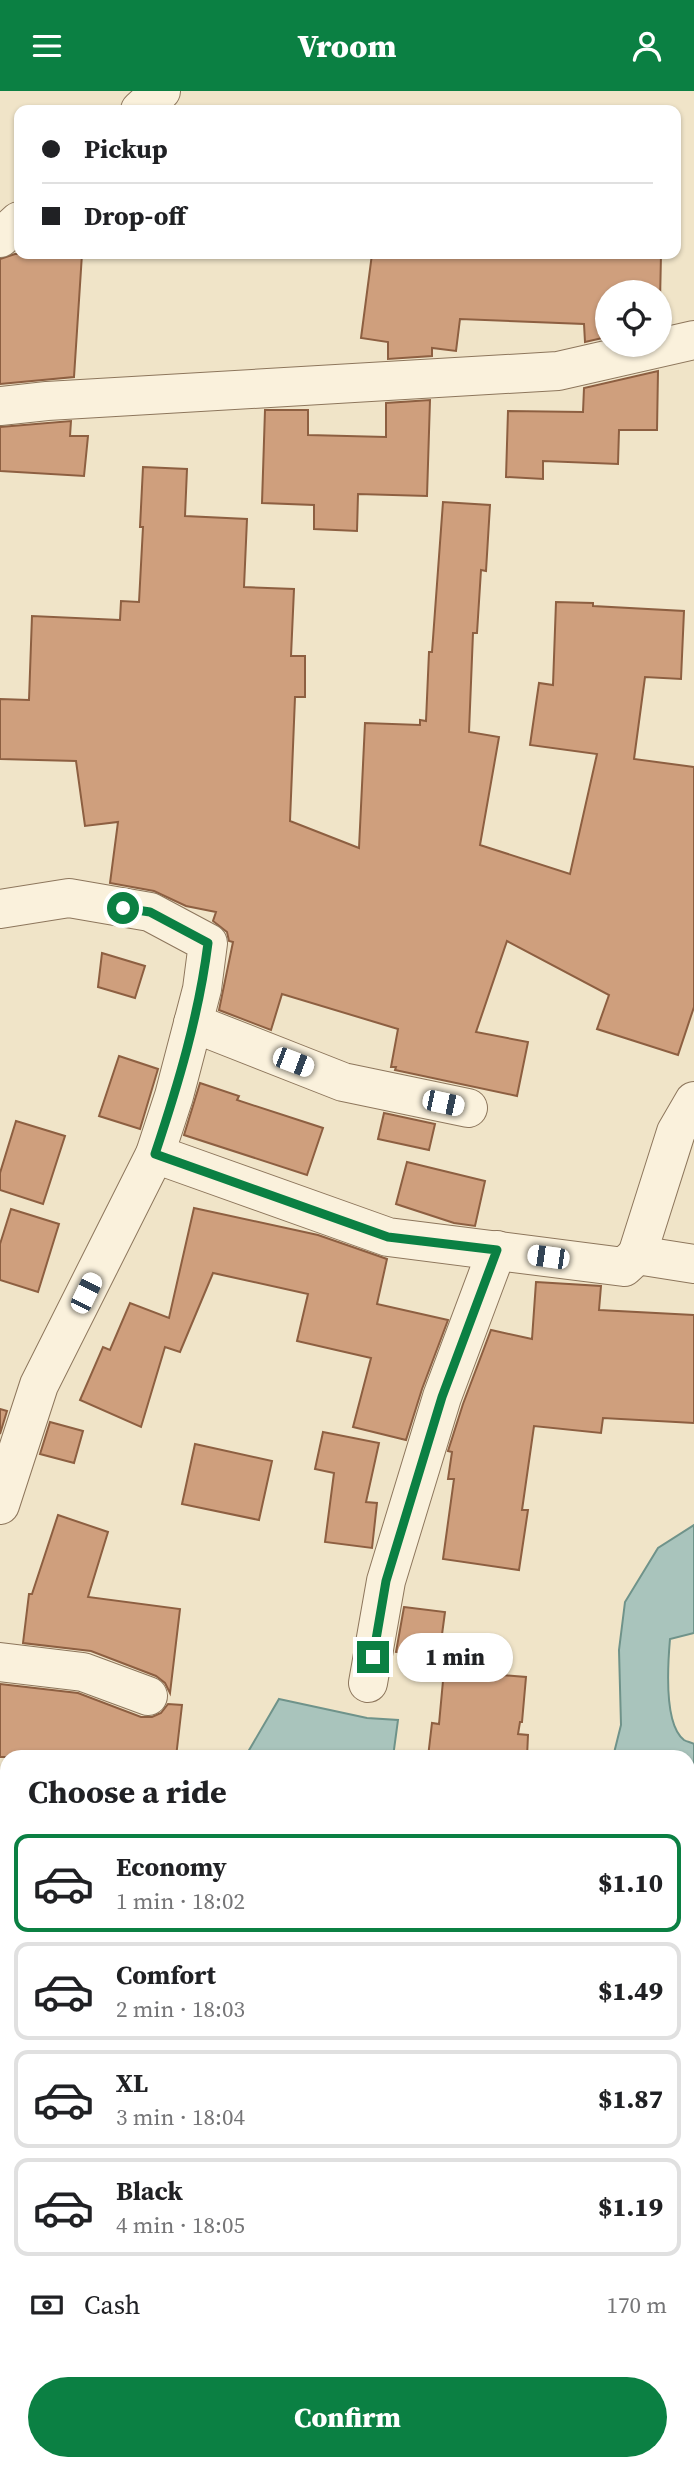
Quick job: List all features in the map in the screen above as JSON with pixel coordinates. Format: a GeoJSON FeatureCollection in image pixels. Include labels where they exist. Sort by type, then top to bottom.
{"type":"FeatureCollection","features":[{"type":"Feature","properties":{"kind":"street"},"geometry":{"type":"LineString","coordinates":[[146,105],[161,91]]}},
{"type":"Feature","properties":{"kind":"street"},"geometry":{"type":"LineString","coordinates":[[0,237],[14,225]]}},
{"type":"Feature","properties":{"kind":"street"},"geometry":{"type":"LineString","coordinates":[[0,407],[60,400],[558,372],[694,340]]}},
{"type":"Feature","properties":{"kind":"street"},"geometry":{"type":"LineString","coordinates":[[0,909],[68,898],[150,912],[208,943],[202,989],[174,1095],[155,1154],[40,1385],[0,1505]]}},
{"type":"Feature","properties":{"kind":"street"},"geometry":{"type":"LineString","coordinates":[[193,1023],[343,1082],[468,1108]]}},
{"type":"Feature","properties":{"kind":"street"},"geometry":{"type":"LineString","coordinates":[[155,1154],[388,1237],[624,1267],[638,1255],[676,1132],[694,1101]]}},
{"type":"Feature","properties":{"kind":"street"},"geometry":{"type":"LineString","coordinates":[[369,1683],[386,1581],[442,1397],[497,1250]]}},
{"type":"Feature","properties":{"kind":"street"},"geometry":{"type":"LineString","coordinates":[[638,1255],[694,1264]]}},
{"type":"Feature","properties":{"kind":"street"},"geometry":{"type":"LineString","coordinates":[[0,1662],[83,1672],[149,1696]]}},
{"type":"Feature","properties":{"kind":"water"},"geometry":{"type":"Polygon","coordinates":[[[694,1525],[694,1633],[670,1639],[668,1692],[677,1732],[684,1740],[694,1744],[694,1750],[615,1750],[621,1725],[619,1650],[625,1602],[658,1548],[694,1525]]]}},
{"type":"Feature","properties":{"kind":"water"},"geometry":{"type":"Polygon","coordinates":[[[279,1699],[367,1718],[398,1720],[394,1750],[249,1750],[279,1699]]]}},
{"type":"Feature","properties":{"kind":"building"},"geometry":{"type":"Polygon","coordinates":[[[14,254],[14,259],[82,259],[74,377],[0,384],[0,259],[14,254]]]}},
{"type":"Feature","properties":{"kind":"building"},"geometry":{"type":"Polygon","coordinates":[[[371,259],[661,259],[660,280],[595,280],[595,340],[585,342],[584,324],[460,319],[456,351],[432,348],[432,356],[388,359],[388,342],[361,338],[371,259]]]}},
{"type":"Feature","properties":{"kind":"building"},"geometry":{"type":"Polygon","coordinates":[[[658,371],[657,430],[619,430],[618,464],[543,461],[543,479],[506,477],[508,411],[583,412],[584,388],[658,371]]]}},
{"type":"Feature","properties":{"kind":"building"},"geometry":{"type":"Polygon","coordinates":[[[430,400],[427,496],[358,494],[357,531],[314,529],[314,505],[262,503],[265,410],[308,410],[308,435],[386,437],[386,403],[430,400]]]}},
{"type":"Feature","properties":{"kind":"building"},"geometry":{"type":"Polygon","coordinates":[[[71,421],[70,436],[88,436],[84,476],[0,471],[0,427],[71,421]]]}},
{"type":"Feature","properties":{"kind":"building"},"geometry":{"type":"Polygon","coordinates":[[[143,467],[187,469],[185,516],[247,519],[244,587],[294,589],[291,656],[305,656],[305,697],[295,697],[290,821],[359,848],[365,723],[420,725],[420,720],[426,721],[429,652],[432,652],[443,502],[490,505],[486,571],[481,570],[477,633],[473,633],[469,732],[499,737],[480,845],[570,874],[597,754],[530,745],[539,683],[553,685],[556,602],[684,611],[681,679],[645,677],[634,759],[694,767],[694,1007],[678,1055],[597,1029],[609,995],[507,941],[476,1032],[528,1042],[517,1096],[395,1070],[396,1067],[391,1067],[398,1029],[282,994],[271,1030],[219,1010],[233,942],[229,941],[227,932],[213,921],[216,912],[186,906],[154,891],[110,883],[118,822],[85,826],[76,761],[0,759],[0,699],[29,700],[32,616],[120,620],[121,601],[139,602],[143,467]]]}},
{"type":"Feature","properties":{"kind":"building"},"geometry":{"type":"Polygon","coordinates":[[[102,953],[145,966],[135,998],[98,987],[102,953]]]}},
{"type":"Feature","properties":{"kind":"building"},"geometry":{"type":"Polygon","coordinates":[[[119,1056],[158,1069],[140,1129],[99,1116],[119,1056]]]}},
{"type":"Feature","properties":{"kind":"building"},"geometry":{"type":"Polygon","coordinates":[[[200,1083],[239,1096],[237,1100],[323,1128],[307,1175],[184,1135],[200,1083]]]}},
{"type":"Feature","properties":{"kind":"building"},"geometry":{"type":"Polygon","coordinates":[[[384,1113],[435,1124],[429,1150],[378,1139],[384,1113]]]}},
{"type":"Feature","properties":{"kind":"building"},"geometry":{"type":"Polygon","coordinates":[[[16,1121],[65,1136],[43,1204],[0,1190],[0,1173],[16,1121]]]}},
{"type":"Feature","properties":{"kind":"building"},"geometry":{"type":"Polygon","coordinates":[[[407,1162],[485,1181],[475,1226],[454,1223],[396,1204],[407,1162]]]}},
{"type":"Feature","properties":{"kind":"building"},"geometry":{"type":"Polygon","coordinates":[[[194,1208],[318,1235],[387,1259],[377,1304],[448,1320],[406,1440],[353,1427],[371,1358],[297,1341],[308,1294],[213,1273],[180,1352],[165,1347],[141,1427],[80,1400],[103,1347],[110,1350],[130,1303],[169,1318],[194,1208]]]}},
{"type":"Feature","properties":{"kind":"building"},"geometry":{"type":"Polygon","coordinates":[[[11,1209],[59,1224],[38,1292],[0,1280],[0,1244],[11,1209]]]}},
{"type":"Feature","properties":{"kind":"building"},"geometry":{"type":"Polygon","coordinates":[[[536,1282],[601,1286],[599,1310],[694,1315],[694,1423],[603,1418],[601,1433],[534,1426],[522,1510],[528,1510],[519,1570],[443,1559],[454,1479],[448,1479],[452,1452],[448,1451],[463,1404],[491,1330],[532,1339],[536,1282]]]}},
{"type":"Feature","properties":{"kind":"building"},"geometry":{"type":"Polygon","coordinates":[[[0,1409],[7,1411],[0,1434],[0,1409]]]}},
{"type":"Feature","properties":{"kind":"building"},"geometry":{"type":"Polygon","coordinates":[[[50,1422],[83,1431],[74,1463],[40,1454],[50,1422]]]}},
{"type":"Feature","properties":{"kind":"building"},"geometry":{"type":"Polygon","coordinates":[[[323,1432],[379,1443],[366,1502],[377,1503],[372,1548],[325,1542],[334,1473],[315,1469],[323,1432]]]}},
{"type":"Feature","properties":{"kind":"building"},"geometry":{"type":"Polygon","coordinates":[[[195,1444],[272,1461],[259,1520],[182,1504],[195,1444]]]}},
{"type":"Feature","properties":{"kind":"building"},"geometry":{"type":"Polygon","coordinates":[[[58,1515],[108,1532],[88,1597],[180,1609],[170,1693],[165,1683],[156,1676],[91,1651],[23,1643],[29,1594],[32,1594],[58,1515]]]}},
{"type":"Feature","properties":{"kind":"building"},"geometry":{"type":"Polygon","coordinates":[[[404,1607],[445,1612],[439,1657],[396,1652],[404,1607]]]}},
{"type":"Feature","properties":{"kind":"building"},"geometry":{"type":"Polygon","coordinates":[[[444,1670],[526,1677],[522,1722],[518,1734],[528,1735],[527,1750],[429,1750],[432,1723],[439,1724],[444,1670]]]}},
{"type":"Feature","properties":{"kind":"building"},"geometry":{"type":"Polygon","coordinates":[[[0,1684],[78,1693],[141,1717],[152,1717],[161,1713],[168,1704],[182,1705],[177,1750],[0,1750],[0,1684]]]}},
{"type":"Feature","properties":{"kind":"route"},"geometry":{"type":"LineString","coordinates":[[123,908],[150,912],[208,943],[202,989],[174,1095],[155,1154],[388,1237],[497,1250],[442,1397],[386,1581],[373,1657]]}}]}
